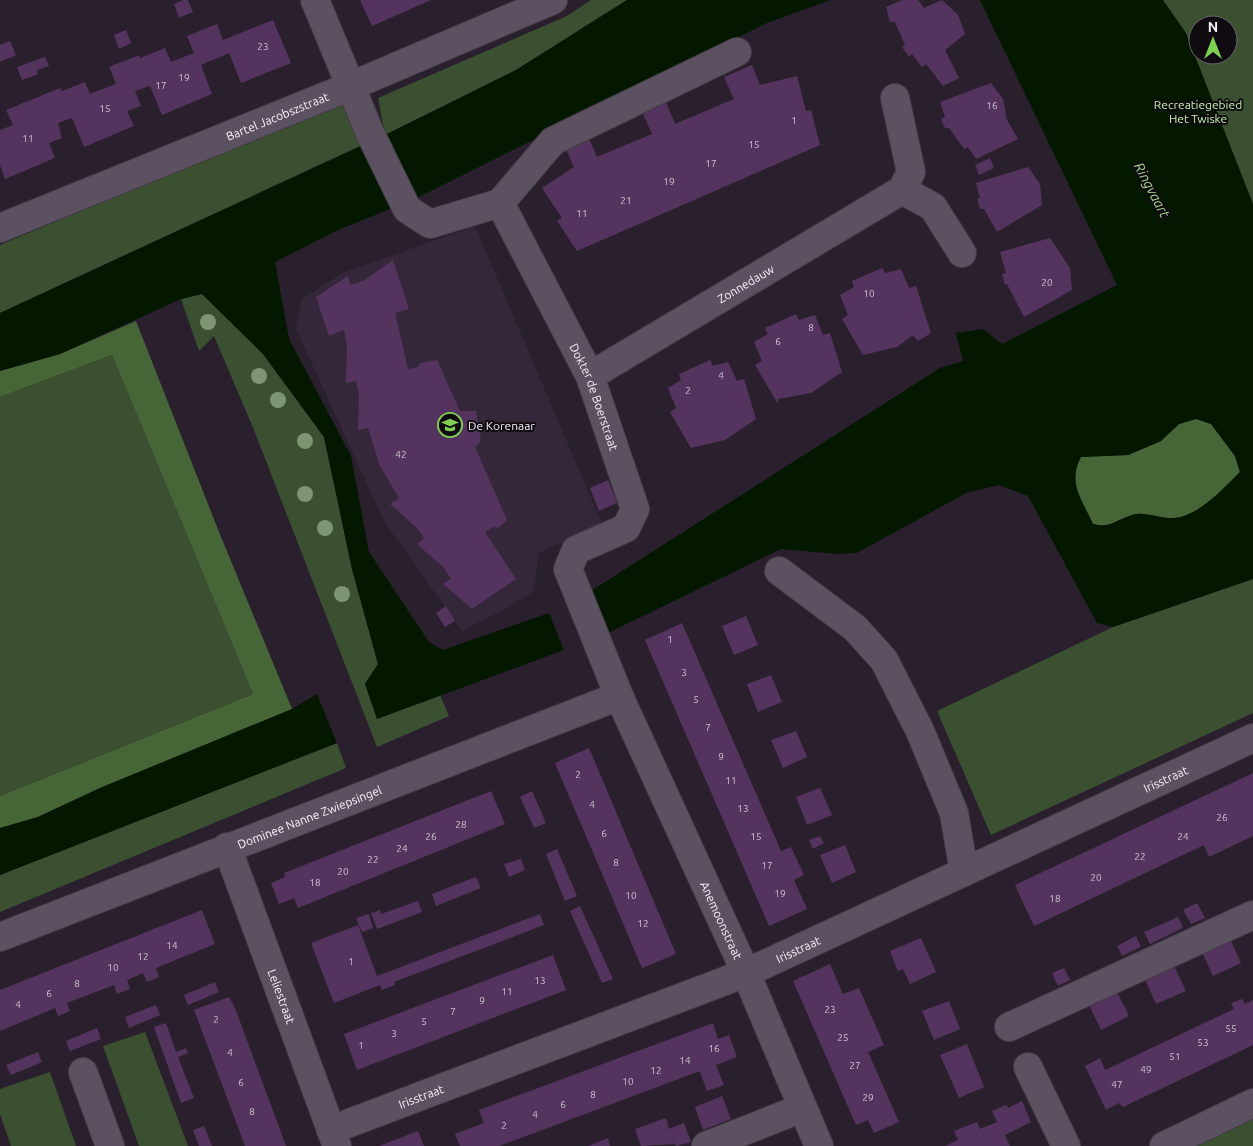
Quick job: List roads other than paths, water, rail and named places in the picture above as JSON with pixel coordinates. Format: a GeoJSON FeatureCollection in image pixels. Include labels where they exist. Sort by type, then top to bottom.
{"type":"FeatureCollection","features":[{"type":"Feature","properties":{"kind":"street"},"geometry":{"type":"LineString","coordinates":[[315,0],[371,135],[406,209],[430,224],[500,203],[553,141],[737,52]]}},
{"type":"Feature","properties":{"kind":"street","name":"Bartel Jacobszstraat"},"geometry":{"type":"LineString","coordinates":[[0,228],[351,86],[553,0]]}},
{"type":"Feature","properties":{"kind":"street"},"geometry":{"type":"LineString","coordinates":[[895,98],[911,172],[902,190],[933,207],[962,253]]}},
{"type":"Feature","properties":{"kind":"street","name":"Zonnedauw"},"geometry":{"type":"LineString","coordinates":[[590,376],[902,190]]}},
{"type":"Feature","properties":{"kind":"street","name":"Dokter de Boerstraat"},"geometry":{"type":"LineString","coordinates":[[500,203],[590,376],[635,509],[626,528],[576,550],[568,569],[619,696]]}},
{"type":"Feature","properties":{"kind":"street"},"geometry":{"type":"LineString","coordinates":[[779,572],[855,628],[884,660],[920,731],[954,813],[964,872]]}},
{"type":"Feature","properties":{"kind":"street","name":"Dominee Nanne Zwiepsingel"},"geometry":{"type":"LineString","coordinates":[[0,937],[227,847],[619,696]]}},
{"type":"Feature","properties":{"kind":"street","name":"Anemoonstraat"},"geometry":{"type":"LineString","coordinates":[[619,696],[746,973],[819,1146]]}},
{"type":"Feature","properties":{"kind":"street","name":"Irisstraat"},"geometry":{"type":"LineString","coordinates":[[334,1138],[746,973],[1253,738]]}},
{"type":"Feature","properties":{"kind":"street","name":"Leliestraat"},"geometry":{"type":"LineString","coordinates":[[227,847],[334,1138]]}},
{"type":"Feature","properties":{"kind":"street"},"geometry":{"type":"LineString","coordinates":[[1009,1026],[1253,915]]}},
{"type":"Feature","properties":{"kind":"street"},"geometry":{"type":"LineString","coordinates":[[1028,1067],[1066,1146]]}},
{"type":"Feature","properties":{"kind":"street"},"geometry":{"type":"LineString","coordinates":[[83,1072],[110,1146]]}},
{"type":"Feature","properties":{"kind":"street"},"geometry":{"type":"LineString","coordinates":[[1164,1146],[1253,1103]]}},
{"type":"Feature","properties":{"kind":"street"},"geometry":{"type":"LineString","coordinates":[[706,1146],[802,1108]]}},
{"type":"Feature","properties":{"kind":"water"},"geometry":{"type":"Polygon","coordinates":[[[627,0],[830,0],[767,23],[415,199],[338,230],[275,262],[289,339],[351,456],[369,552],[429,642],[443,650],[549,613],[564,650],[377,719],[365,684],[378,664],[352,569],[324,437],[263,354],[202,294],[181,299],[60,354],[0,371],[0,313],[385,135],[516,70],[627,0]]]}},
{"type":"Feature","properties":{"kind":"water","name":"Ringvaart"},"geometry":{"type":"Polygon","coordinates":[[[980,0],[1163,0],[1186,33],[1188,38],[1188,65],[1199,65],[1253,204],[1253,579],[1113,627],[1097,623],[1028,496],[999,485],[966,493],[857,553],[837,554],[781,549],[608,633],[591,591],[940,368],[963,361],[956,333],[983,329],[1002,344],[1117,285],[980,0]],[[1196,419],[1179,424],[1161,441],[1128,455],[1081,457],[1075,475],[1076,483],[1081,499],[1093,524],[1110,524],[1136,514],[1174,518],[1192,512],[1210,501],[1240,472],[1235,456],[1211,424],[1196,419]]]}},
{"type":"Feature","properties":{"kind":"water"},"geometry":{"type":"Polygon","coordinates":[[[317,694],[337,743],[0,875],[0,828],[38,817],[100,788],[292,709],[317,694]]]}},
{"type":"Feature","properties":{"kind":"place","name":"De Korenaar"},"geometry":{"type":"Point","coordinates":[450,425]}},
{"type":"Feature","properties":{"kind":"park label","name":"Recreatiegebied Het Twiske"},"geometry":{"type":"Point","coordinates":[1198,111]}}]}
